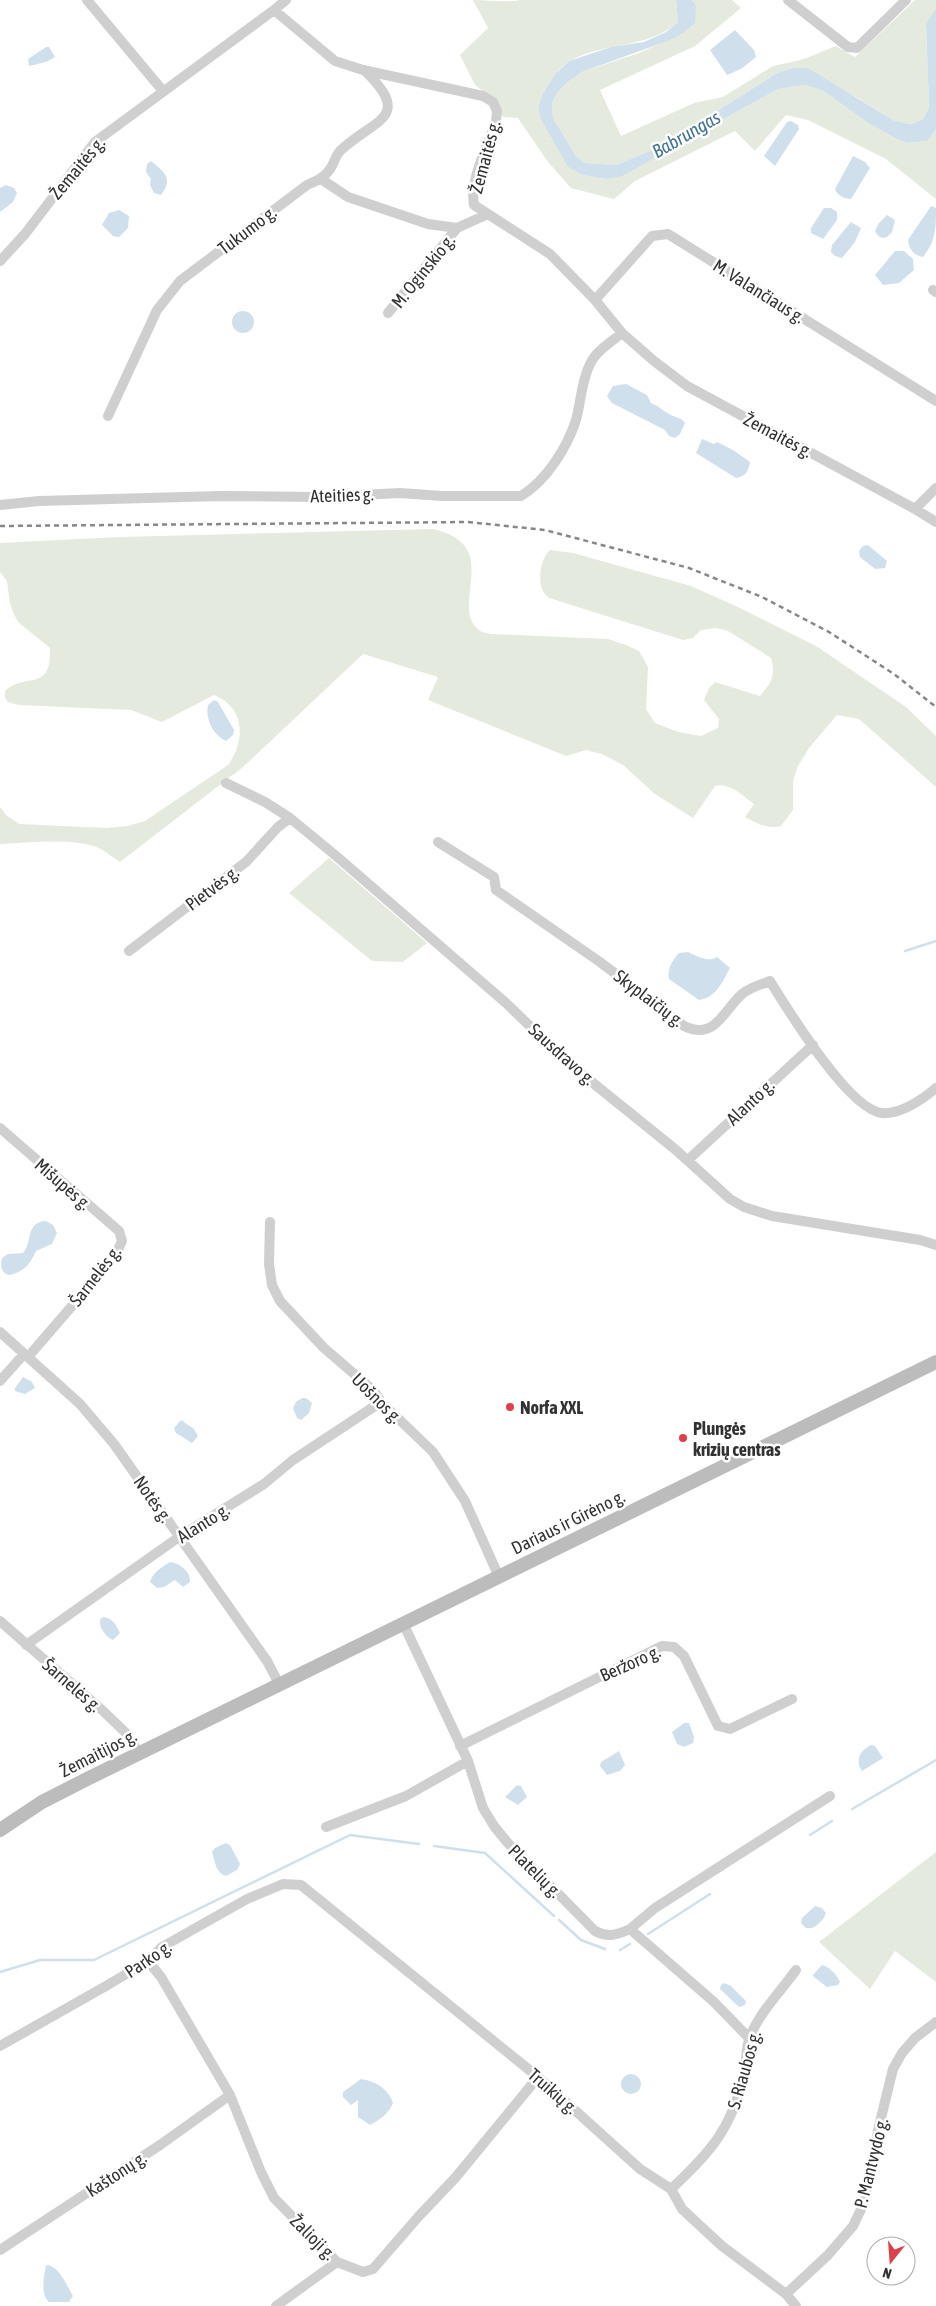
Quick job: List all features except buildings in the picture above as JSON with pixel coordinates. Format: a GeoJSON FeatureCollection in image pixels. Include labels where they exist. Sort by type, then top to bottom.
{"type":"FeatureCollection","features":[{"type":"Feature","properties":{"kind":"main road","name":"Dariaus ir Girėno g."},"geometry":{"type":"LineString","coordinates":[[217,1715],[936,1362]]}},
{"type":"Feature","properties":{"kind":"main road","name":"Žemaitijos g."},"geometry":{"type":"LineString","coordinates":[[0,1830],[42,1802],[217,1715]]}},
{"type":"Feature","properties":{"kind":"street"},"geometry":{"type":"LineString","coordinates":[[87,0],[163,91]]}},
{"type":"Feature","properties":{"kind":"street"},"geometry":{"type":"LineString","coordinates":[[274,10],[286,0]]}},
{"type":"Feature","properties":{"kind":"street"},"geometry":{"type":"LineString","coordinates":[[788,0],[848,47],[857,48],[906,0]]}},
{"type":"Feature","properties":{"kind":"street","name":"Žemaitės g."},"geometry":{"type":"LineString","coordinates":[[0,261],[25,234],[95,142],[274,10],[335,61],[364,70],[471,92],[492,102],[497,111],[496,122],[472,195],[474,205],[550,254],[596,300],[622,333],[654,362],[687,386],[936,522]]}},
{"type":"Feature","properties":{"kind":"street","name":"Tukumo g."},"geometry":{"type":"LineString","coordinates":[[108,416],[157,310],[180,280],[307,185],[321,179],[329,171],[339,152],[380,122],[388,111],[387,98],[381,86],[364,70]]}},
{"type":"Feature","properties":{"kind":"street"},"geometry":{"type":"LineString","coordinates":[[321,179],[348,197],[428,224],[457,228],[488,214]]}},
{"type":"Feature","properties":{"kind":"street","name":"M. Oginskio g."},"geometry":{"type":"LineString","coordinates":[[388,313],[457,228]]}},
{"type":"Feature","properties":{"kind":"street","name":"M. Valančiaus g."},"geometry":{"type":"LineString","coordinates":[[596,300],[652,236],[668,234],[936,400]]}},
{"type":"Feature","properties":{"kind":"street","name":"Ateities g."},"geometry":{"type":"LineString","coordinates":[[0,505],[39,501],[211,496],[318,497],[400,493],[442,496],[521,496],[532,490],[566,444],[575,421],[590,364],[595,357],[622,333]]}},
{"type":"Feature","properties":{"kind":"street"},"geometry":{"type":"LineString","coordinates":[[915,509],[936,488]]}},
{"type":"Feature","properties":{"kind":"street","name":"Sausdravo g."},"geometry":{"type":"LineString","coordinates":[[226,783],[265,802],[290,818],[506,1003],[567,1062],[688,1160],[720,1191],[744,1207],[754,1211],[936,1245]]}},
{"type":"Feature","properties":{"kind":"street","name":"Pietvės g."},"geometry":{"type":"LineString","coordinates":[[129,951],[246,862],[278,827],[290,818]]}},
{"type":"Feature","properties":{"kind":"street","name":"Skyplaičių g."},"geometry":{"type":"LineString","coordinates":[[438,842],[494,877],[496,890],[600,962],[684,1026],[700,1030],[710,1029],[717,1024],[742,995],[753,987],[770,981],[802,1032],[855,1099],[868,1109],[882,1114],[896,1111],[916,1102],[936,1088]]}},
{"type":"Feature","properties":{"kind":"street","name":"Alanto g."},"geometry":{"type":"LineString","coordinates":[[688,1160],[813,1045]]}},
{"type":"Feature","properties":{"kind":"street","name":"Mišupės g."},"geometry":{"type":"LineString","coordinates":[[0,1128],[118,1232],[122,1242]]}},
{"type":"Feature","properties":{"kind":"street","name":"Uošnos g."},"geometry":{"type":"LineString","coordinates":[[270,1222],[269,1264],[272,1285],[280,1301],[324,1348],[374,1391],[381,1402],[433,1452],[465,1501],[499,1576]]}},
{"type":"Feature","properties":{"kind":"street","name":"Šarnelės g."},"geometry":{"type":"LineString","coordinates":[[0,1381],[26,1355],[115,1256],[122,1242]]}},
{"type":"Feature","properties":{"kind":"street","name":"Notės g."},"geometry":{"type":"LineString","coordinates":[[0,1332],[86,1410],[114,1444],[267,1661],[279,1684]]}},
{"type":"Feature","properties":{"kind":"street","name":"Alanto g."},"geometry":{"type":"LineString","coordinates":[[26,1645],[179,1537],[264,1484],[314,1446],[381,1402]]}},
{"type":"Feature","properties":{"kind":"street","name":"Šarnelės g."},"geometry":{"type":"LineString","coordinates":[[0,1621],[120,1727],[139,1753]]}},
{"type":"Feature","properties":{"kind":"street","name":"Platelių g."},"geometry":{"type":"LineString","coordinates":[[403,1623],[468,1762],[483,1808],[506,1842],[595,1932],[608,1936],[630,1929]]}},
{"type":"Feature","properties":{"kind":"street","name":"Beržoro g."},"geometry":{"type":"LineString","coordinates":[[460,1746],[662,1646],[674,1647],[684,1656],[718,1726],[730,1729],[792,1699]]}},
{"type":"Feature","properties":{"kind":"street"},"geometry":{"type":"LineString","coordinates":[[326,1827],[406,1796],[468,1762]]}},
{"type":"Feature","properties":{"kind":"street"},"geometry":{"type":"LineString","coordinates":[[749,2038],[714,2002],[630,1929],[655,1908],[830,1796]]}},
{"type":"Feature","properties":{"kind":"street","name":"Parko g."},"geometry":{"type":"LineString","coordinates":[[2,2042],[64,2011],[148,1960],[162,1947],[247,1899],[283,1884],[300,1885]]}},
{"type":"Feature","properties":{"kind":"street","name":"Truikių g."},"geometry":{"type":"LineString","coordinates":[[300,1885],[538,2077],[640,2169],[671,2190],[682,2209],[722,2246],[786,2294],[796,2306]]}},
{"type":"Feature","properties":{"kind":"street","name":"Žalioji g."},"geometry":{"type":"LineString","coordinates":[[148,1960],[161,1977],[230,2095],[261,2172],[274,2198],[337,2262],[363,2272],[373,2269],[456,2177],[538,2077]]}},
{"type":"Feature","properties":{"kind":"street","name":"S. Riaubos g."},"geometry":{"type":"LineString","coordinates":[[671,2190],[713,2148],[728,2124],[744,2076],[749,2038],[758,2022],[796,1970]]}},
{"type":"Feature","properties":{"kind":"street","name":"P. Mantvydo g."},"geometry":{"type":"LineString","coordinates":[[786,2294],[828,2255],[852,2226],[864,2203],[879,2126],[894,2068],[902,2053],[915,2038],[936,2022]]}},
{"type":"Feature","properties":{"kind":"street","name":"Kaštonų g."},"geometry":{"type":"LineString","coordinates":[[0,2250],[160,2145],[230,2095]]}},
{"type":"Feature","properties":{"kind":"street"},"geometry":{"type":"LineString","coordinates":[[276,2306],[337,2262]]}},
{"type":"Feature","properties":{"kind":"shaded area"},"geometry":{"type":"Polygon","coordinates":[[[473,0],[676,0],[678,22],[666,31],[639,41],[597,50],[570,61],[558,71],[543,93],[568,167],[582,175],[606,179],[673,148],[778,89],[804,85],[822,90],[868,123],[907,143],[927,141],[936,130],[936,199],[886,159],[808,120],[786,115],[755,151],[735,131],[635,181],[614,199],[571,188],[548,162],[518,118],[503,117],[492,98],[475,85],[460,55],[488,28],[473,0]]]}},
{"type":"Feature","properties":{"kind":"shaded area"},"geometry":{"type":"Polygon","coordinates":[[[692,0],[732,0],[741,8],[695,46],[600,90],[621,136],[694,103],[723,97],[773,66],[801,60],[836,46],[855,57],[915,0],[936,0],[936,8],[926,25],[929,107],[923,119],[911,124],[895,121],[855,96],[792,68],[777,73],[664,145],[616,165],[585,163],[576,156],[553,118],[552,104],[557,93],[582,72],[639,53],[683,33],[696,5],[692,0]]]}},
{"type":"Feature","properties":{"kind":"shaded area"},"geometry":{"type":"Polygon","coordinates":[[[433,529],[454,537],[466,548],[471,562],[469,606],[471,619],[479,630],[490,634],[608,639],[639,651],[648,667],[646,709],[655,723],[678,732],[701,736],[718,728],[719,719],[704,700],[709,688],[715,682],[760,696],[773,675],[771,658],[728,631],[716,628],[701,630],[693,638],[683,640],[549,598],[542,589],[540,573],[544,558],[550,550],[573,553],[691,586],[816,646],[906,707],[936,736],[936,787],[859,719],[837,715],[809,748],[798,766],[793,781],[793,810],[781,826],[758,824],[745,817],[754,804],[736,790],[720,785],[715,786],[693,818],[655,794],[623,765],[602,754],[586,750],[566,756],[428,700],[438,677],[363,654],[243,767],[120,862],[101,849],[78,843],[0,844],[0,807],[6,815],[19,824],[107,828],[128,826],[145,821],[228,765],[238,745],[240,735],[237,716],[232,707],[214,695],[162,722],[131,710],[19,705],[8,702],[5,698],[5,691],[12,686],[42,676],[46,671],[50,648],[18,622],[14,614],[10,604],[7,581],[0,572],[0,543],[120,537],[433,529]]]}},
{"type":"Feature","properties":{"kind":"shaded area"},"geometry":{"type":"Polygon","coordinates":[[[329,858],[427,943],[403,962],[372,961],[289,893],[329,858]]]}},
{"type":"Feature","properties":{"kind":"shaded area"},"geometry":{"type":"Polygon","coordinates":[[[936,1852],[936,1982],[895,1951],[870,1989],[819,1942],[936,1852]]]}},
{"type":"Feature","properties":{"kind":"water","name":"Babrungas"},"geometry":{"type":"Polygon","coordinates":[[[676,0],[692,0],[696,5],[695,23],[683,33],[670,40],[582,72],[557,93],[552,104],[553,118],[576,156],[585,163],[616,165],[664,145],[777,73],[792,68],[808,68],[895,121],[911,124],[923,119],[929,107],[926,24],[936,8],[936,130],[927,141],[907,143],[868,123],[822,90],[804,85],[778,89],[622,176],[606,179],[582,175],[568,167],[542,121],[538,109],[543,93],[555,74],[569,61],[611,47],[644,42],[666,32],[678,22],[676,0]]]}},
{"type":"Feature","properties":{"kind":"water"},"geometry":{"type":"Polygon","coordinates":[[[735,30],[754,50],[756,57],[741,69],[727,75],[710,50],[735,30]]]}},
{"type":"Feature","properties":{"kind":"water"},"geometry":{"type":"Polygon","coordinates":[[[49,47],[55,57],[46,62],[29,66],[28,59],[49,47]]]}},
{"type":"Feature","properties":{"kind":"water"},"geometry":{"type":"Polygon","coordinates":[[[791,121],[798,125],[799,129],[775,166],[764,156],[787,122],[791,121]]]}},
{"type":"Feature","properties":{"kind":"water"},"geometry":{"type":"Polygon","coordinates":[[[853,156],[865,162],[870,168],[851,199],[848,199],[839,195],[835,189],[853,156]]]}},
{"type":"Feature","properties":{"kind":"water"},"geometry":{"type":"Polygon","coordinates":[[[151,161],[166,176],[167,185],[161,195],[154,193],[150,185],[151,179],[146,172],[147,164],[151,161]]]}},
{"type":"Feature","properties":{"kind":"water"},"geometry":{"type":"Polygon","coordinates":[[[6,185],[14,188],[17,193],[13,202],[0,212],[0,188],[6,185]]]}},
{"type":"Feature","properties":{"kind":"water"},"geometry":{"type":"Polygon","coordinates":[[[931,206],[936,208],[935,228],[931,245],[923,257],[912,251],[908,240],[931,206]]]}},
{"type":"Feature","properties":{"kind":"water"},"geometry":{"type":"Polygon","coordinates":[[[824,208],[831,208],[837,212],[837,220],[823,239],[811,233],[811,228],[824,208]]]}},
{"type":"Feature","properties":{"kind":"water"},"geometry":{"type":"Polygon","coordinates":[[[119,210],[129,216],[128,228],[119,237],[113,236],[102,225],[109,213],[119,210]]]}},
{"type":"Feature","properties":{"kind":"water"},"geometry":{"type":"Polygon","coordinates":[[[887,215],[895,220],[892,232],[887,237],[881,238],[875,231],[879,223],[887,215]]]}},
{"type":"Feature","properties":{"kind":"water"},"geometry":{"type":"Polygon","coordinates":[[[851,222],[861,228],[855,242],[842,258],[835,256],[831,252],[832,245],[851,222]]]}},
{"type":"Feature","properties":{"kind":"water"},"geometry":{"type":"Polygon","coordinates":[[[895,251],[904,251],[913,259],[914,270],[899,283],[883,285],[875,275],[895,251]]]}},
{"type":"Feature","properties":{"kind":"water"},"geometry":{"type":"Polygon","coordinates":[[[243,311],[253,318],[254,322],[247,332],[243,333],[233,326],[232,322],[239,312],[243,311]]]}},
{"type":"Feature","properties":{"kind":"water"},"geometry":{"type":"Polygon","coordinates":[[[626,384],[647,395],[651,403],[683,421],[685,423],[680,434],[675,438],[669,436],[665,430],[612,403],[607,396],[613,386],[626,384]]]}},
{"type":"Feature","properties":{"kind":"water"},"geometry":{"type":"Polygon","coordinates":[[[702,439],[714,444],[717,442],[750,462],[746,473],[736,478],[696,453],[702,439]]]}},
{"type":"Feature","properties":{"kind":"water"},"geometry":{"type":"Polygon","coordinates":[[[868,545],[887,561],[885,568],[875,569],[860,557],[859,551],[863,546],[868,545]]]}},
{"type":"Feature","properties":{"kind":"water"},"geometry":{"type":"Polygon","coordinates":[[[214,700],[218,702],[234,730],[233,735],[226,741],[217,735],[209,721],[208,705],[214,700]]]}},
{"type":"Feature","properties":{"kind":"water"},"geometry":{"type":"Polygon","coordinates":[[[688,952],[706,959],[717,957],[730,968],[715,992],[699,1000],[669,979],[669,968],[674,959],[679,953],[688,952]]]}},
{"type":"Feature","properties":{"kind":"water"},"geometry":{"type":"Polygon","coordinates":[[[46,1221],[53,1225],[57,1233],[52,1244],[36,1251],[29,1263],[20,1271],[10,1275],[5,1273],[1,1267],[2,1258],[8,1254],[23,1253],[32,1229],[39,1222],[46,1221]]]}},
{"type":"Feature","properties":{"kind":"water"},"geometry":{"type":"Polygon","coordinates":[[[23,1377],[32,1382],[35,1388],[25,1394],[15,1391],[23,1377]]]}},
{"type":"Feature","properties":{"kind":"water"},"geometry":{"type":"Polygon","coordinates":[[[306,1398],[312,1403],[309,1413],[301,1420],[297,1418],[293,1408],[296,1402],[306,1398]]]}},
{"type":"Feature","properties":{"kind":"water"},"geometry":{"type":"Polygon","coordinates":[[[181,1420],[194,1429],[198,1436],[192,1443],[176,1433],[174,1428],[181,1420]]]}},
{"type":"Feature","properties":{"kind":"water"},"geometry":{"type":"Polygon","coordinates":[[[170,1562],[184,1569],[189,1575],[190,1582],[183,1587],[175,1580],[164,1587],[157,1588],[150,1582],[151,1578],[158,1570],[170,1562]]]}},
{"type":"Feature","properties":{"kind":"water"},"geometry":{"type":"Polygon","coordinates":[[[103,1617],[112,1620],[120,1633],[113,1640],[102,1629],[100,1620],[103,1617]]]}},
{"type":"Feature","properties":{"kind":"water"},"geometry":{"type":"Polygon","coordinates":[[[684,1723],[689,1723],[694,1737],[693,1743],[684,1747],[677,1744],[672,1732],[684,1723]]]}},
{"type":"Feature","properties":{"kind":"water"},"geometry":{"type":"Polygon","coordinates":[[[871,1745],[875,1746],[883,1758],[862,1771],[859,1763],[860,1756],[871,1745]]]}},
{"type":"Feature","properties":{"kind":"water"},"geometry":{"type":"Polygon","coordinates":[[[619,1751],[625,1765],[620,1771],[607,1775],[600,1766],[601,1762],[619,1751]]]}},
{"type":"Feature","properties":{"kind":"water"},"geometry":{"type":"Polygon","coordinates":[[[517,1785],[521,1786],[527,1797],[518,1805],[505,1797],[517,1785]]]}},
{"type":"Feature","properties":{"kind":"water"},"geometry":{"type":"Polygon","coordinates":[[[226,1843],[230,1845],[240,1864],[237,1870],[226,1876],[218,1870],[212,1852],[215,1848],[226,1843]]]}},
{"type":"Feature","properties":{"kind":"water"},"geometry":{"type":"Polygon","coordinates":[[[815,1906],[822,1908],[826,1913],[818,1924],[812,1928],[806,1928],[801,1923],[802,1918],[815,1906]]]}},
{"type":"Feature","properties":{"kind":"water"},"geometry":{"type":"Polygon","coordinates":[[[822,1965],[835,1974],[840,1982],[838,1985],[827,1987],[814,1977],[813,1975],[822,1965]]]}},
{"type":"Feature","properties":{"kind":"water"},"geometry":{"type":"Polygon","coordinates":[[[724,1983],[731,1986],[746,2001],[745,2005],[739,2007],[720,1989],[724,1983]]]}},
{"type":"Feature","properties":{"kind":"water"},"geometry":{"type":"Polygon","coordinates":[[[631,2074],[638,2077],[641,2084],[638,2091],[631,2094],[624,2091],[621,2084],[624,2077],[631,2074]]]}},
{"type":"Feature","properties":{"kind":"water"},"geometry":{"type":"Polygon","coordinates":[[[361,2079],[381,2086],[393,2103],[384,2116],[370,2125],[358,2117],[358,2100],[351,2105],[343,2097],[343,2092],[361,2079]]]}},
{"type":"Feature","properties":{"kind":"water"},"geometry":{"type":"Polygon","coordinates":[[[46,2265],[55,2268],[59,2272],[73,2296],[69,2302],[49,2302],[46,2299],[43,2285],[46,2265]]]}},
{"type":"Feature","properties":{"kind":"waterway"},"geometry":{"type":"LineString","coordinates":[[905,951],[936,941]]}},
{"type":"Feature","properties":{"kind":"waterway"},"geometry":{"type":"LineString","coordinates":[[852,1809],[936,1760]]}},
{"type":"Feature","properties":{"kind":"waterway"},"geometry":{"type":"LineString","coordinates":[[810,1835],[832,1821]]}},
{"type":"Feature","properties":{"kind":"waterway"},"geometry":{"type":"LineString","coordinates":[[0,1972],[40,1960],[94,1960],[350,1835],[419,1844]]}},
{"type":"Feature","properties":{"kind":"waterway"},"geometry":{"type":"LineString","coordinates":[[434,1846],[485,1853],[554,1916]]}},
{"type":"Feature","properties":{"kind":"waterway"},"geometry":{"type":"LineString","coordinates":[[648,1934],[710,1894]]}},
{"type":"Feature","properties":{"kind":"waterway"},"geometry":{"type":"LineString","coordinates":[[559,1920],[581,1940],[605,1949]]}},
{"type":"Feature","properties":{"kind":"waterway"},"geometry":{"type":"LineString","coordinates":[[620,1950],[630,1944]]}},
{"type":"Feature","properties":{"kind":"railway"},"geometry":{"type":"LineString","coordinates":[[0,526],[468,522],[545,530],[689,568],[762,597],[829,632],[894,674],[936,707]]}},
{"type":"Feature","properties":{"kind":"place","name":"Norfa XXL"},"geometry":{"type":"Point","coordinates":[510,1407]}},
{"type":"Feature","properties":{"kind":"place","name":"Plungės krizių centras"},"geometry":{"type":"Point","coordinates":[683,1438]}}]}
